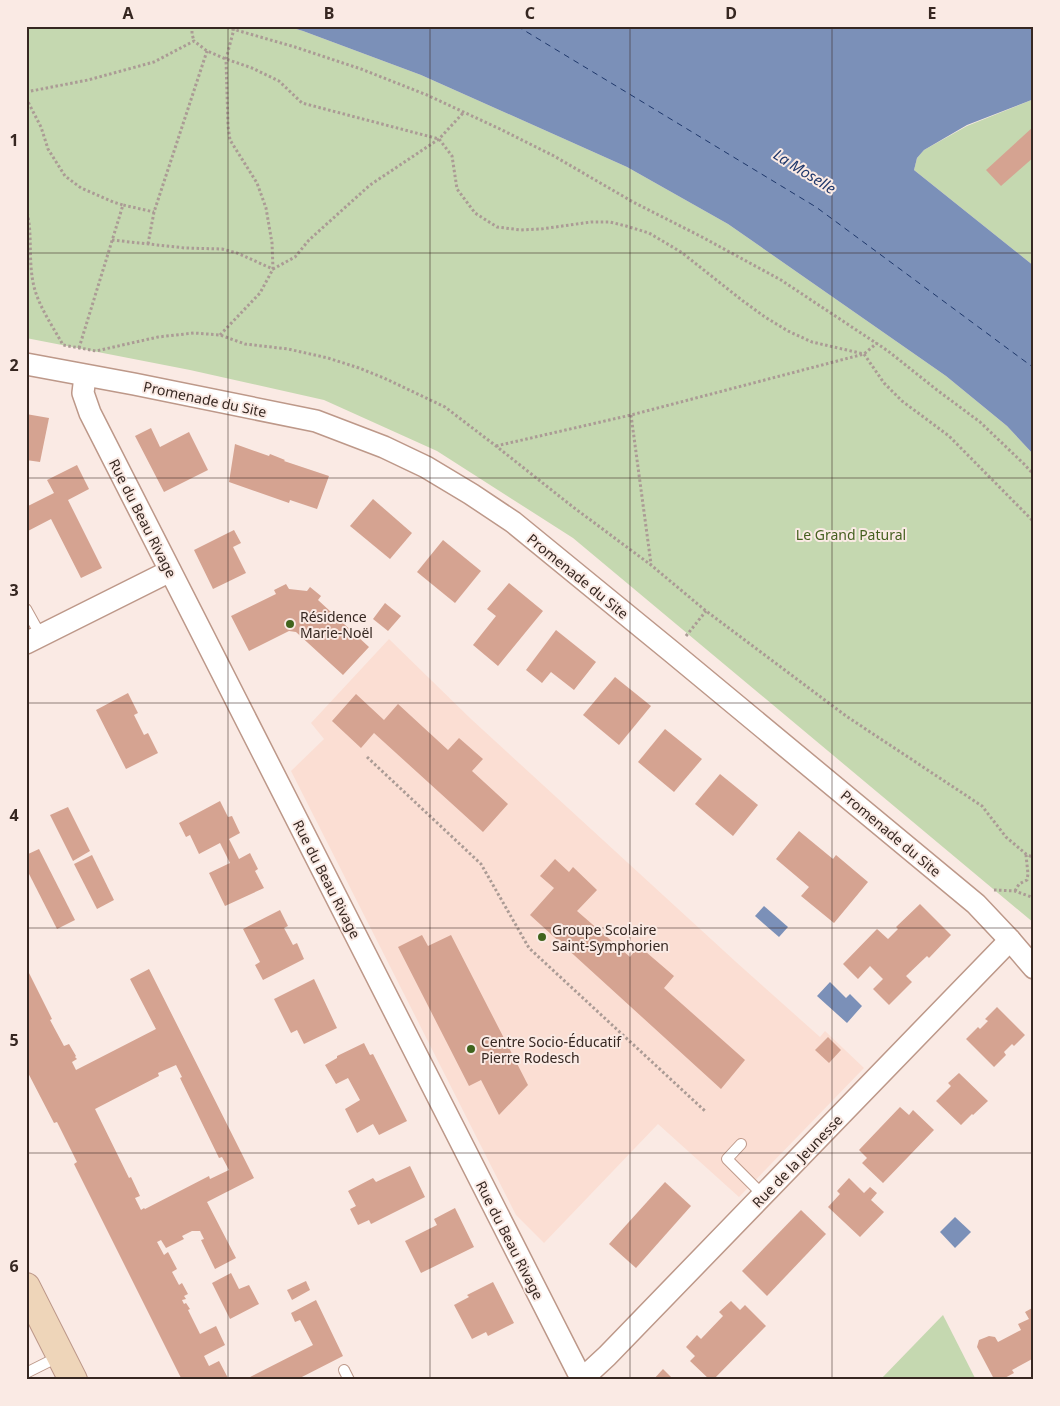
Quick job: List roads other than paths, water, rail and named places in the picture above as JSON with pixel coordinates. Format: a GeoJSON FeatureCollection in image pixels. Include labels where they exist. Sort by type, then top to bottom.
{"type":"FeatureCollection","features":[{"type":"Feature","properties":{"kind":"main road"},"geometry":{"type":"LineString","coordinates":[[26,1287],[73,1380]]}},
{"type":"Feature","properties":{"kind":"street","name":"Promenade du Site"},"geometry":{"type":"LineString","coordinates":[[26,364],[316,421],[384,447],[426,467],[513,522],[672,652],[976,904],[1034,968]]}},
{"type":"Feature","properties":{"kind":"street","name":"Rue du Beau Rivage"},"geometry":{"type":"LineString","coordinates":[[85,376],[83,393],[90,413],[582,1380]]}},
{"type":"Feature","properties":{"kind":"street"},"geometry":{"type":"LineString","coordinates":[[34,640],[170,571]]}},
{"type":"Feature","properties":{"kind":"street","name":"Rue de la Jeunesse"},"geometry":{"type":"LineString","coordinates":[[582,1380],[1010,940]]}},
{"type":"Feature","properties":{"kind":"lane"},"geometry":{"type":"LineString","coordinates":[[26,609],[34,640]]}},
{"type":"Feature","properties":{"kind":"lane"},"geometry":{"type":"LineString","coordinates":[[741,1144],[727,1159],[763,1196]]}},
{"type":"Feature","properties":{"kind":"lane"},"geometry":{"type":"LineString","coordinates":[[26,1373],[61,1356]]}},
{"type":"Feature","properties":{"kind":"lane"},"geometry":{"type":"LineString","coordinates":[[344,1370],[349,1380]]}},
{"type":"Feature","properties":{"kind":"water","name":"La Moselle"},"geometry":{"type":"Polygon","coordinates":[[[286,26],[1034,26],[1034,99],[967,125],[924,150],[917,158],[914,170],[1034,266],[1034,455],[1007,426],[946,376],[728,224],[627,167],[421,75],[286,26]]]}},
{"type":"Feature","properties":{"kind":"water"},"geometry":{"type":"Polygon","coordinates":[[[764,906],[788,927],[779,937],[755,916],[764,906]]]}},
{"type":"Feature","properties":{"kind":"water"},"geometry":{"type":"Polygon","coordinates":[[[830,982],[846,998],[850,994],[862,1006],[847,1023],[817,996],[830,982]]]}},
{"type":"Feature","properties":{"kind":"water"},"geometry":{"type":"Polygon","coordinates":[[[955,1217],[971,1232],[955,1248],[940,1232],[955,1217]]]}},
{"type":"Feature","properties":{"kind":"place","name":"Résidence Marie-Noël"},"geometry":{"type":"Point","coordinates":[290,624]}},
{"type":"Feature","properties":{"kind":"place","name":"Groupe Scolaire Saint-Symphorien"},"geometry":{"type":"Point","coordinates":[542,937]}},
{"type":"Feature","properties":{"kind":"place","name":"Centre Socio-Éducatif Pierre Rodesch"},"geometry":{"type":"Point","coordinates":[471,1049]}},
{"type":"Feature","properties":{"kind":"park label","name":"Le Grand Patural"},"geometry":{"type":"Point","coordinates":[851,534]}}]}
